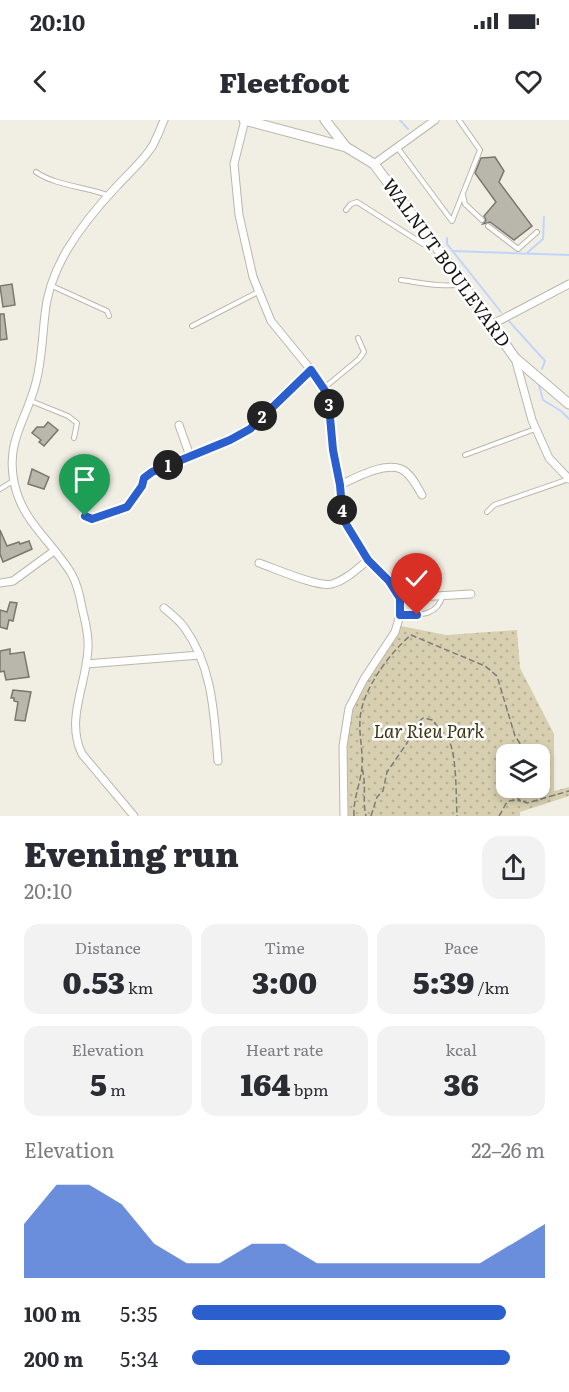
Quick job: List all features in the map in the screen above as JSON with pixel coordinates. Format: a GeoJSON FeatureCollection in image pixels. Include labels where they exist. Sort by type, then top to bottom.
{"type":"FeatureCollection","features":[{"type":"Feature","properties":{"kind":"street"},"geometry":{"type":"LineString","coordinates":[[134,816],[82,754],[78,746],[75,737],[75,717],[88,648],[79,593],[72,574],[27,516],[19,501],[11,454],[31,401],[41,358],[45,313],[51,286],[67,250],[108,195],[147,154],[164,120]]}},
{"type":"Feature","properties":{"kind":"street"},"geometry":{"type":"LineString","coordinates":[[344,816],[343,746],[349,708],[364,679],[395,632],[400,615],[400,598],[389,581],[368,560],[343,519],[328,395],[271,321],[259,292],[253,277],[239,215],[234,164],[245,120],[346,147]]}},
{"type":"Feature","properties":{"kind":"street","name":"WALNUT BOULEVARD"},"geometry":{"type":"LineString","coordinates":[[325,120],[346,147],[374,164],[433,241],[515,358],[569,404]]}},
{"type":"Feature","properties":{"kind":"street"},"geometry":{"type":"LineString","coordinates":[[374,164],[435,120]]}},
{"type":"Feature","properties":{"kind":"street"},"geometry":{"type":"LineString","coordinates":[[493,324],[569,284]]}},
{"type":"Feature","properties":{"kind":"street"},"geometry":{"type":"LineString","coordinates":[[515,358],[535,428],[549,458],[569,479]]}},
{"type":"Feature","properties":{"kind":"street"},"geometry":{"type":"LineString","coordinates":[[142,486],[144,478],[152,472],[230,440],[250,429],[311,370]]}},
{"type":"Feature","properties":{"kind":"street"},"geometry":{"type":"LineString","coordinates":[[179,424],[190,456]]}},
{"type":"Feature","properties":{"kind":"street"},"geometry":{"type":"LineString","coordinates":[[340,485],[384,468],[401,469],[414,481],[422,495]]}},
{"type":"Feature","properties":{"kind":"street"},"geometry":{"type":"LineString","coordinates":[[0,583],[13,580],[54,551]]}},
{"type":"Feature","properties":{"kind":"street"},"geometry":{"type":"LineString","coordinates":[[259,563],[310,582],[330,585],[351,575],[368,560]]}},
{"type":"Feature","properties":{"kind":"street"},"geometry":{"type":"LineString","coordinates":[[400,598],[471,594]]}},
{"type":"Feature","properties":{"kind":"street"},"geometry":{"type":"LineString","coordinates":[[164,608],[183,626],[200,655],[213,694],[218,761]]}},
{"type":"Feature","properties":{"kind":"street"},"geometry":{"type":"LineString","coordinates":[[86,664],[200,655]]}},
{"type":"Feature","properties":{"kind":"lane"},"geometry":{"type":"LineString","coordinates":[[397,147],[452,221],[480,150],[459,120]]}},
{"type":"Feature","properties":{"kind":"lane"},"geometry":{"type":"LineString","coordinates":[[36,172],[44,177],[108,195]]}},
{"type":"Feature","properties":{"kind":"lane"},"geometry":{"type":"LineString","coordinates":[[463,194],[465,204],[482,220]]}},
{"type":"Feature","properties":{"kind":"lane"},"geometry":{"type":"LineString","coordinates":[[346,210],[351,204],[357,202],[423,244],[433,241]]}},
{"type":"Feature","properties":{"kind":"lane"},"geometry":{"type":"LineString","coordinates":[[488,226],[518,249],[537,232]]}},
{"type":"Feature","properties":{"kind":"lane"},"geometry":{"type":"LineString","coordinates":[[401,280],[447,285],[463,283]]}},
{"type":"Feature","properties":{"kind":"lane"},"geometry":{"type":"LineString","coordinates":[[51,286],[90,302],[107,311],[109,316]]}},
{"type":"Feature","properties":{"kind":"lane"},"geometry":{"type":"LineString","coordinates":[[192,326],[259,292]]}},
{"type":"Feature","properties":{"kind":"lane"},"geometry":{"type":"LineString","coordinates":[[324,389],[364,352],[358,338]]}},
{"type":"Feature","properties":{"kind":"lane"},"geometry":{"type":"LineString","coordinates":[[31,401],[68,416],[77,423],[74,438]]}},
{"type":"Feature","properties":{"kind":"lane"},"geometry":{"type":"LineString","coordinates":[[465,455],[535,428]]}},
{"type":"Feature","properties":{"kind":"lane"},"geometry":{"type":"LineString","coordinates":[[487,512],[494,505],[569,479]]}},
{"type":"Feature","properties":{"kind":"lane"},"geometry":{"type":"LineString","coordinates":[[0,489],[14,480]]}},
{"type":"Feature","properties":{"kind":"lane"},"geometry":{"type":"LineString","coordinates":[[83,509],[85,516],[92,519],[127,507],[142,486]]}},
{"type":"Feature","properties":{"kind":"lane"},"geometry":{"type":"LineString","coordinates":[[400,615],[426,615],[441,603],[443,594]]}},
{"type":"Feature","properties":{"kind":"path"},"geometry":{"type":"LineString","coordinates":[[366,816],[363,807],[364,776],[359,738],[360,717],[366,694],[374,680],[411,635],[486,666],[497,676],[515,736],[520,744]]}},
{"type":"Feature","properties":{"kind":"path"},"geometry":{"type":"LineString","coordinates":[[371,816],[377,797],[383,791],[387,772],[407,743],[416,724],[423,718],[434,720],[440,731],[449,739],[453,754],[457,816]]}},
{"type":"Feature","properties":{"kind":"path"},"geometry":{"type":"LineString","coordinates":[[354,816],[356,792],[362,768]]}},
{"type":"Feature","properties":{"kind":"path"},"geometry":{"type":"LineString","coordinates":[[499,816],[507,802],[513,800],[532,803],[569,791]]}},
{"type":"Feature","properties":{"kind":"path"},"geometry":{"type":"LineString","coordinates":[[518,798],[522,802]]}},
{"type":"Feature","properties":{"kind":"green space","name":"Lar Rieu Park"},"geometry":{"type":"Polygon","coordinates":[[[396,625],[446,635],[517,630],[520,668],[554,734],[554,791],[569,787],[569,796],[520,812],[520,816],[344,816],[343,746],[349,708],[396,625]]]}},
{"type":"Feature","properties":{"kind":"building"},"geometry":{"type":"Polygon","coordinates":[[[495,157],[504,171],[499,182],[532,226],[514,240],[490,222],[483,224],[486,220],[484,216],[496,202],[475,173],[481,158],[495,157]]]}},
{"type":"Feature","properties":{"kind":"building"},"geometry":{"type":"Polygon","coordinates":[[[12,284],[15,305],[3,307],[0,286],[12,284]]]}},
{"type":"Feature","properties":{"kind":"building"},"geometry":{"type":"Polygon","coordinates":[[[0,314],[4,314],[7,339],[0,340],[0,314]]]}},
{"type":"Feature","properties":{"kind":"building"},"geometry":{"type":"Polygon","coordinates":[[[48,422],[58,430],[44,446],[39,442],[41,440],[32,433],[37,427],[44,427],[48,422]]]}},
{"type":"Feature","properties":{"kind":"building"},"geometry":{"type":"Polygon","coordinates":[[[32,469],[49,477],[44,489],[28,484],[32,469]]]}},
{"type":"Feature","properties":{"kind":"building"},"geometry":{"type":"Polygon","coordinates":[[[0,530],[7,546],[29,541],[32,549],[3,562],[0,554],[0,530]]]}},
{"type":"Feature","properties":{"kind":"building"},"geometry":{"type":"Polygon","coordinates":[[[10,602],[17,603],[13,621],[9,620],[7,629],[0,627],[0,610],[7,612],[10,602]]]}},
{"type":"Feature","properties":{"kind":"building"},"geometry":{"type":"Polygon","coordinates":[[[10,649],[10,654],[24,652],[29,677],[6,680],[4,671],[0,672],[0,651],[10,649]]]}},
{"type":"Feature","properties":{"kind":"building"},"geometry":{"type":"Polygon","coordinates":[[[13,690],[31,692],[25,721],[15,720],[18,702],[11,698],[13,690]]]}},
{"type":"Feature","properties":{"kind":"waterway"},"geometry":{"type":"LineString","coordinates":[[400,120],[408,129]]}},
{"type":"Feature","properties":{"kind":"waterway"},"geometry":{"type":"LineString","coordinates":[[528,252],[543,239],[544,217]]}},
{"type":"Feature","properties":{"kind":"waterway"},"geometry":{"type":"LineString","coordinates":[[447,238],[447,244],[501,312]]}},
{"type":"Feature","properties":{"kind":"waterway"},"geometry":{"type":"LineString","coordinates":[[452,251],[569,255]]}},
{"type":"Feature","properties":{"kind":"waterway"},"geometry":{"type":"LineString","coordinates":[[507,319],[545,361],[542,369]]}},
{"type":"Feature","properties":{"kind":"waterway"},"geometry":{"type":"LineString","coordinates":[[539,385],[543,400],[569,419]]}},
{"type":"Feature","properties":{"kind":"route"},"geometry":{"type":"LineString","coordinates":[[85,516],[92,519],[127,507],[142,486],[144,478],[152,472],[230,440],[250,429],[311,370],[328,395],[343,519],[368,560],[389,581],[400,598],[400,615],[417,615]]}}]}
